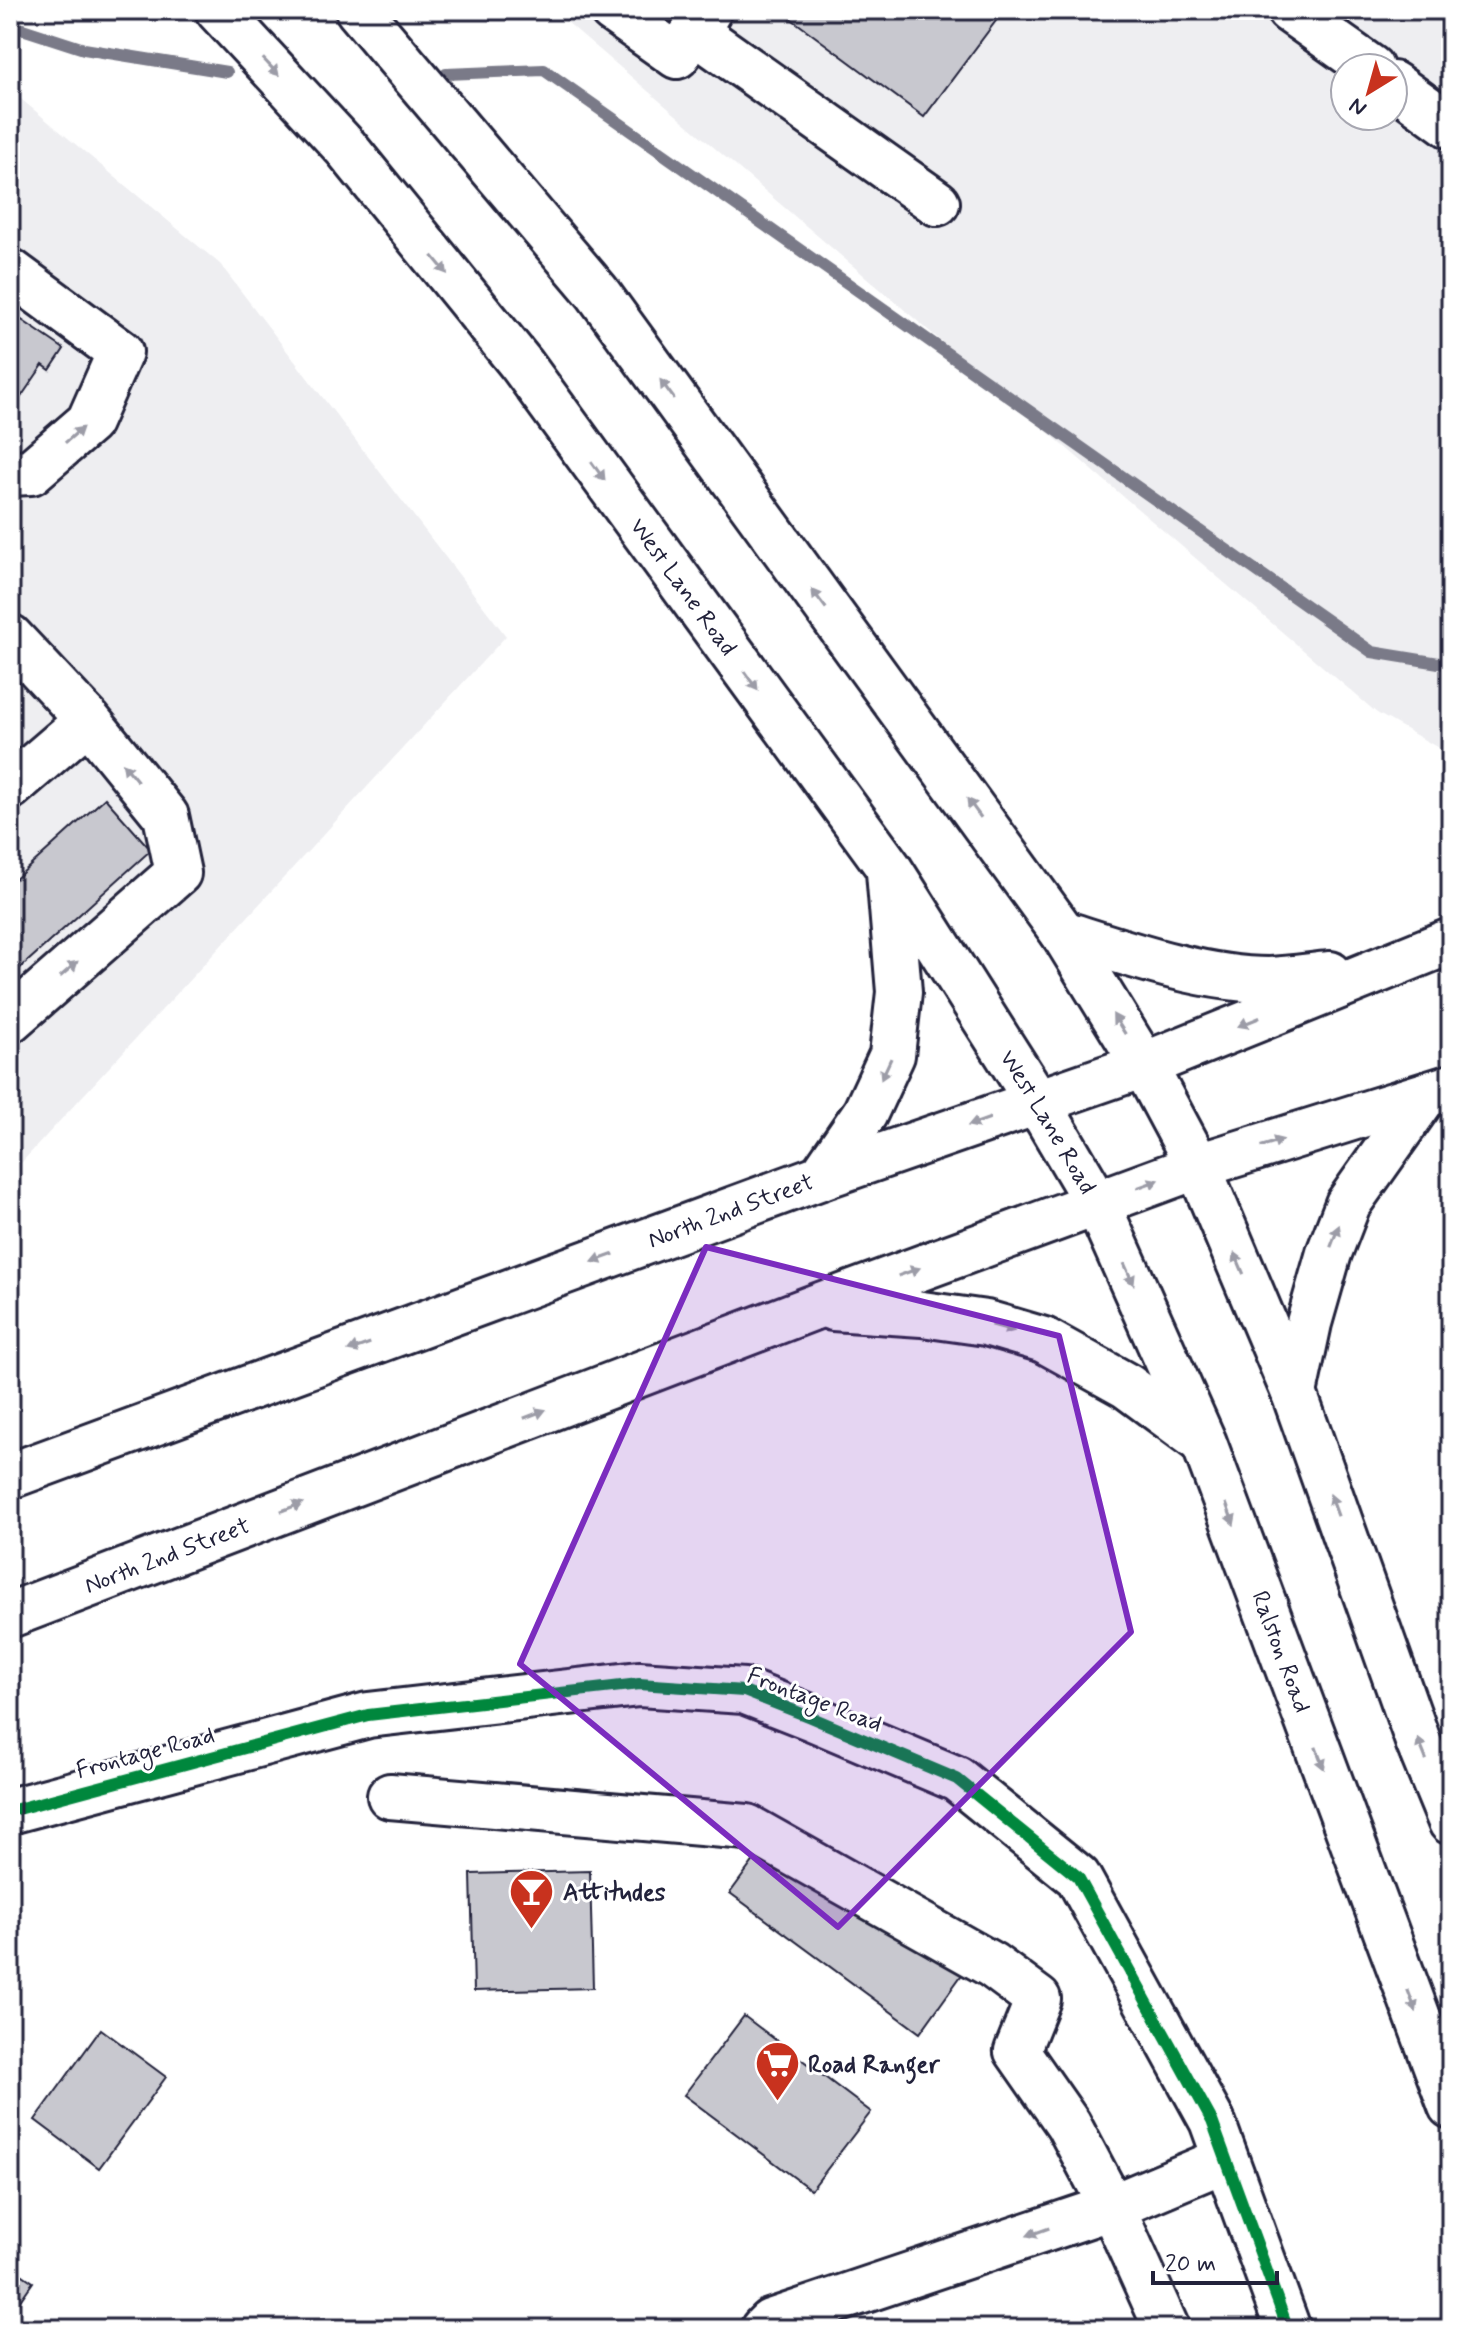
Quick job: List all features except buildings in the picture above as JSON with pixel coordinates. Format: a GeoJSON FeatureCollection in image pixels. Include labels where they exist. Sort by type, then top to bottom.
{"type":"FeatureCollection","features":[{"type":"Feature","properties":{"kind":"main road","name":"West Lane Road"},"geometry":{"type":"LineString","coordinates":[[218,10],[346,148],[522,365],[889,868],[1037,1101],[1097,1203]]}},
{"type":"Feature","properties":{"kind":"main road"},"geometry":{"type":"LineString","coordinates":[[358,10],[597,292],[1063,933],[1144,1065],[1198,1166],[1294,1393],[1419,1744],[1451,1822]]}},
{"type":"Feature","properties":{"kind":"main road"},"geometry":{"type":"LineString","coordinates":[[612,10],[677,56],[702,21],[937,203]]}},
{"type":"Feature","properties":{"kind":"main road"},"geometry":{"type":"LineString","coordinates":[[1289,10],[1348,52]]}},
{"type":"Feature","properties":{"kind":"main road"},"geometry":{"type":"LineString","coordinates":[[1409,96],[1451,126]]}},
{"type":"Feature","properties":{"kind":"main road"},"geometry":{"type":"LineString","coordinates":[[10,271],[120,352],[89,422],[31,472],[10,473]]}},
{"type":"Feature","properties":{"kind":"main road"},"geometry":{"type":"LineString","coordinates":[[10,637],[88,720],[166,816],[178,873],[10,1020]]}},
{"type":"Feature","properties":{"kind":"main road"},"geometry":{"type":"LineString","coordinates":[[10,787],[88,720]]}},
{"type":"Feature","properties":{"kind":"main road"},"geometry":{"type":"LineString","coordinates":[[821,1177],[865,1113],[892,1055],[899,992],[889,868]]}},
{"type":"Feature","properties":{"kind":"main road"},"geometry":{"type":"LineString","coordinates":[[1063,933],[1201,972],[1267,980],[1373,971]]}},
{"type":"Feature","properties":{"kind":"main road","name":"North 2nd Street"},"geometry":{"type":"LineString","coordinates":[[10,1476],[821,1177],[1144,1065],[1451,941]]}},
{"type":"Feature","properties":{"kind":"main road"},"geometry":{"type":"LineString","coordinates":[[1294,1393],[1309,1323],[1329,1253],[1348,1204],[1437,1093]]}},
{"type":"Feature","properties":{"kind":"main road","name":"North 2nd Street"},"geometry":{"type":"LineString","coordinates":[[10,1615],[815,1307],[1198,1166],[1437,1093]]}},
{"type":"Feature","properties":{"kind":"main road","name":"Ralston Road"},"geometry":{"type":"LineString","coordinates":[[1097,1203],[1204,1443],[1451,2106]]}},
{"type":"Feature","properties":{"kind":"main road"},"geometry":{"type":"LineString","coordinates":[[815,1307],[960,1319],[986,1323],[1044,1340],[1127,1386],[1204,1443]]}},
{"type":"Feature","properties":{"kind":"main road","name":"Frontage Road"},"geometry":{"type":"LineString","coordinates":[[10,1811],[368,1715],[639,1684],[744,1691],[957,1779],[1078,1877],[1212,2121],[1288,2329]]}},
{"type":"Feature","properties":{"kind":"main road"},"geometry":{"type":"LineString","coordinates":[[390,1796],[747,1827],[992,1965],[1038,1999],[1017,2051],[1068,2124],[1112,2207],[1167,2329]]}},
{"type":"Feature","properties":{"kind":"main road"},"geometry":{"type":"LineString","coordinates":[[763,2329],[770,2322],[1112,2207],[1226,2159]]}},
{"type":"Feature","properties":{"kind":"highlighted area"},"geometry":{"type":"Polygon","coordinates":[[[706,1247],[1059,1336],[1131,1632],[838,1927],[520,1664],[706,1247]]]}},
{"type":"Feature","properties":{"kind":"shaded area"},"geometry":{"type":"Polygon","coordinates":[[[553,10],[1451,10],[1451,755],[1377,713],[553,10]]]}},
{"type":"Feature","properties":{"kind":"shaded area"},"geometry":{"type":"Polygon","coordinates":[[[10,90],[220,264],[506,636],[10,1175],[10,90]]]}},
{"type":"Feature","properties":{"kind":"waterway"},"geometry":{"type":"LineString","coordinates":[[10,25],[84,49],[227,72]]}},
{"type":"Feature","properties":{"kind":"waterway"},"geometry":{"type":"LineString","coordinates":[[446,74],[544,70],[1372,652],[1451,665]]}},
{"type":"Feature","properties":{"kind":"cycle path"},"geometry":{"type":"LineString","coordinates":[[10,1811],[368,1715],[639,1684],[744,1691],[810,1717],[957,1779],[1078,1877],[1212,2121],[1288,2329]]}},
{"type":"Feature","properties":{"kind":"place","name":"Attitudes"},"geometry":{"type":"Point","coordinates":[532,1931]}},
{"type":"Feature","properties":{"kind":"place","name":"Road Ranger"},"geometry":{"type":"Point","coordinates":[777,2103]}}]}
